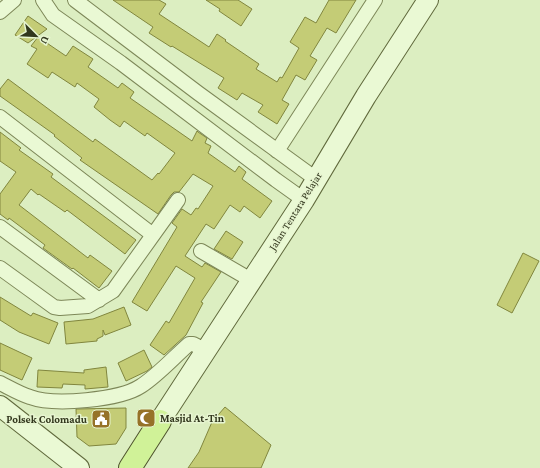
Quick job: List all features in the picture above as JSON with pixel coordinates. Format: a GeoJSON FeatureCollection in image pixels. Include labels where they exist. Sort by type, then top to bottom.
{"type":"FeatureCollection","features":[{"type":"Feature","properties":{"kind":"main road","name":"Jalan Tentara Pelajar"},"geometry":{"type":"LineString","coordinates":[[160,421],[304,200],[428,0]]}},
{"type":"Feature","properties":{"kind":"main road"},"geometry":{"type":"LineString","coordinates":[[0,406],[79,468]]}},
{"type":"Feature","properties":{"kind":"main road"},"geometry":{"type":"LineString","coordinates":[[130,468],[160,421]]}},
{"type":"Feature","properties":{"kind":"street"},"geometry":{"type":"LineString","coordinates":[[0,12],[14,0]]}},
{"type":"Feature","properties":{"kind":"street"},"geometry":{"type":"LineString","coordinates":[[43,0],[53,15],[121,63],[304,200]]}},
{"type":"Feature","properties":{"kind":"street"},"geometry":{"type":"LineString","coordinates":[[75,0],[198,93],[316,179]]}},
{"type":"Feature","properties":{"kind":"street"},"geometry":{"type":"LineString","coordinates":[[277,151],[375,0]]}},
{"type":"Feature","properties":{"kind":"street"},"geometry":{"type":"LineString","coordinates":[[0,117],[153,235]]}},
{"type":"Feature","properties":{"kind":"street"},"geometry":{"type":"LineString","coordinates":[[0,268],[54,306],[60,308],[88,306],[113,291],[178,200]]}},
{"type":"Feature","properties":{"kind":"street"},"geometry":{"type":"LineString","coordinates":[[0,227],[99,300]]}},
{"type":"Feature","properties":{"kind":"street"},"geometry":{"type":"LineString","coordinates":[[201,251],[251,280]]}},
{"type":"Feature","properties":{"kind":"street"},"geometry":{"type":"LineString","coordinates":[[0,383],[31,397],[43,400],[92,400],[139,388],[189,344],[193,344],[205,350]]}},
{"type":"Feature","properties":{"kind":"building"},"geometry":{"type":"Polygon","coordinates":[[[113,0],[159,0],[166,4],[159,14],[209,47],[217,34],[259,64],[256,69],[277,82],[280,77],[282,78],[299,48],[290,42],[305,17],[316,23],[329,0],[356,0],[336,33],[327,28],[310,56],[317,60],[305,80],[296,75],[282,100],[289,104],[277,124],[258,112],[263,105],[242,93],[237,100],[218,88],[224,78],[149,33],[153,27],[113,0]]]}},
{"type":"Feature","properties":{"kind":"building"},"geometry":{"type":"Polygon","coordinates":[[[206,0],[238,0],[252,9],[241,26],[206,0]]]}},
{"type":"Feature","properties":{"kind":"building"},"geometry":{"type":"Polygon","coordinates":[[[28,16],[47,29],[28,43],[15,35],[28,16]]]}},
{"type":"Feature","properties":{"kind":"building"},"geometry":{"type":"Polygon","coordinates":[[[38,37],[66,56],[73,46],[93,59],[88,67],[118,88],[122,83],[134,92],[130,98],[192,141],[197,131],[207,138],[205,143],[211,146],[208,153],[235,172],[239,166],[246,172],[242,179],[272,201],[260,218],[244,206],[240,212],[230,205],[214,229],[206,224],[185,256],[202,267],[205,263],[221,272],[201,302],[203,303],[186,335],[164,355],[150,345],[166,321],[169,323],[195,278],[176,266],[147,311],[132,302],[177,227],[172,223],[182,209],[191,215],[196,208],[198,209],[213,186],[193,174],[179,192],[174,192],[171,195],[158,214],[80,160],[82,158],[54,136],[55,135],[0,96],[0,89],[8,79],[93,142],[95,139],[152,180],[158,173],[159,174],[175,153],[147,133],[145,136],[124,121],[120,127],[110,120],[94,107],[99,99],[77,83],[75,87],[52,72],[48,78],[27,64],[37,49],[31,46],[38,37]]]}},
{"type":"Feature","properties":{"kind":"building"},"geometry":{"type":"Polygon","coordinates":[[[0,132],[21,148],[19,150],[53,174],[51,177],[136,240],[125,254],[67,210],[65,212],[31,189],[19,205],[88,258],[90,255],[112,271],[99,288],[43,248],[45,245],[9,218],[8,220],[0,214],[0,194],[16,172],[0,161],[0,132]]]}},
{"type":"Feature","properties":{"kind":"building"},"geometry":{"type":"Polygon","coordinates":[[[226,231],[243,242],[232,259],[214,249],[226,231]]]}},
{"type":"Feature","properties":{"kind":"building"},"geometry":{"type":"Polygon","coordinates":[[[523,253],[539,261],[512,313],[497,305],[523,253]]]}},
{"type":"Feature","properties":{"kind":"building"},"geometry":{"type":"Polygon","coordinates":[[[0,297],[31,316],[33,313],[58,323],[49,344],[19,332],[0,320],[0,297]]]}},
{"type":"Feature","properties":{"kind":"building"},"geometry":{"type":"Polygon","coordinates":[[[124,307],[131,325],[105,335],[103,330],[103,336],[97,339],[97,341],[66,344],[64,322],[93,319],[124,307]]]}},
{"type":"Feature","properties":{"kind":"building"},"geometry":{"type":"Polygon","coordinates":[[[0,343],[32,358],[22,380],[0,370],[0,343]]]}},
{"type":"Feature","properties":{"kind":"building"},"geometry":{"type":"Polygon","coordinates":[[[144,350],[152,367],[126,381],[118,363],[144,350]]]}},
{"type":"Feature","properties":{"kind":"building"},"geometry":{"type":"Polygon","coordinates":[[[106,367],[108,387],[85,389],[85,385],[63,384],[62,388],[37,387],[38,370],[84,373],[84,370],[106,367]]]}},
{"type":"Feature","properties":{"kind":"building"},"geometry":{"type":"Polygon","coordinates":[[[225,407],[271,445],[261,468],[188,468],[199,452],[212,422],[225,407]]]}},
{"type":"Feature","properties":{"kind":"building","name":"Polsek Colomadu"},"geometry":{"type":"Polygon","coordinates":[[[126,408],[126,428],[116,444],[89,446],[77,437],[76,409],[126,408]]]}},
{"type":"Feature","properties":{"kind":"place","name":"Masjid At-Tin"},"geometry":{"type":"Point","coordinates":[146,418]}},
{"type":"Feature","properties":{"kind":"place","name":"Polsek Colomadu"},"geometry":{"type":"Point","coordinates":[101,419]}}]}
